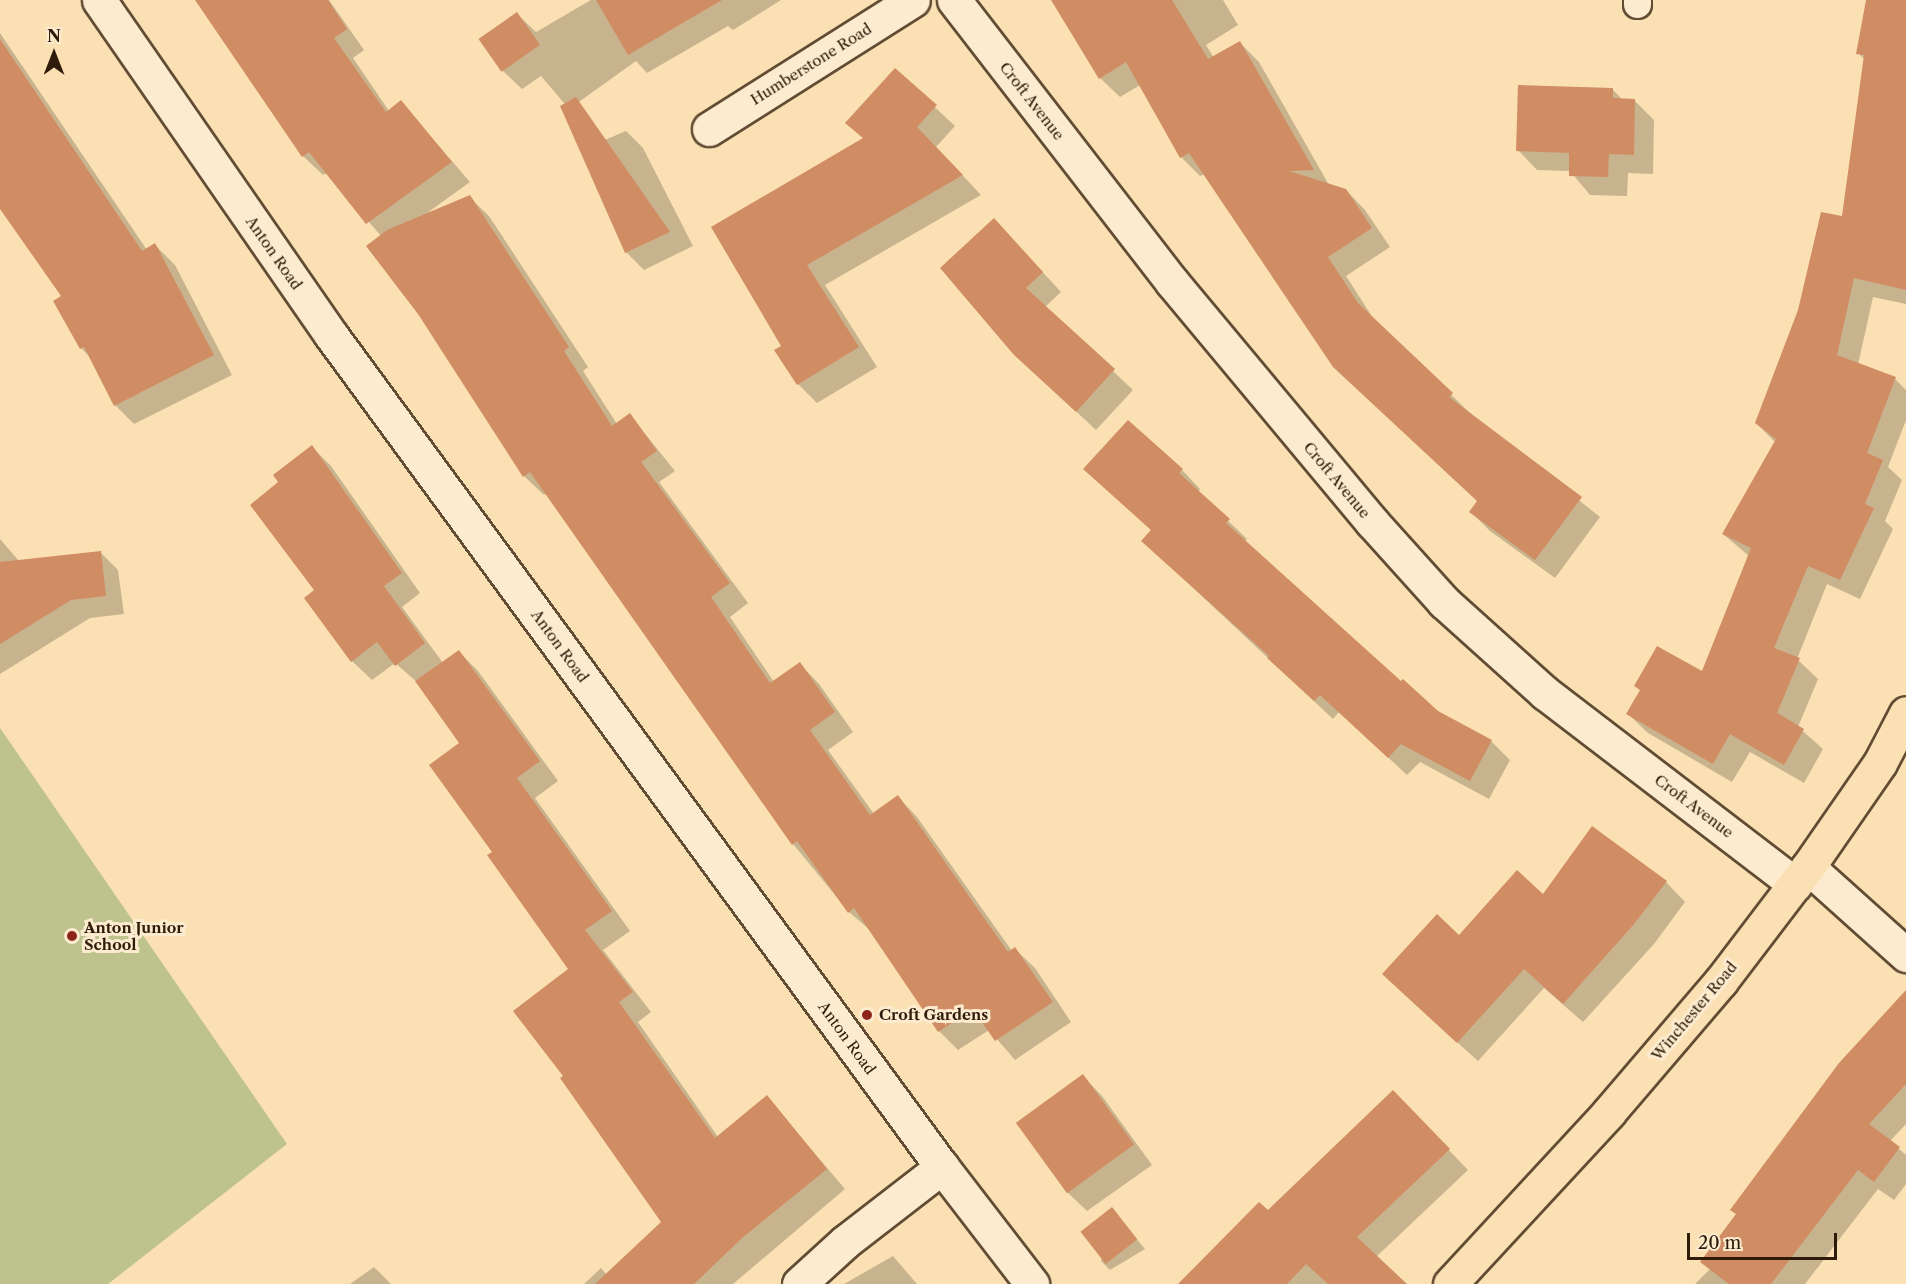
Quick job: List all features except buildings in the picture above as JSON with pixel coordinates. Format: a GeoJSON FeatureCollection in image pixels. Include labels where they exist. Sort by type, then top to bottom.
{"type":"FeatureCollection","features":[{"type":"Feature","properties":{"kind":"main road","name":"Winchester Road"},"geometry":{"type":"LineString","coordinates":[[1450,1284],[1609,1112],[1720,981],[1802,875],[1880,763],[1906,713]]}},
{"type":"Feature","properties":{"kind":"street","name":"Anton Road"},"geometry":{"type":"LineString","coordinates":[[99,0],[331,335],[942,1167],[1032,1284]]}},
{"type":"Feature","properties":{"kind":"street","name":"Humberstone Road"},"geometry":{"type":"LineString","coordinates":[[710,129],[913,0]]}},
{"type":"Feature","properties":{"kind":"street","name":"Croft Avenue"},"geometry":{"type":"LineString","coordinates":[[954,0],[1172,282],[1372,522],[1444,602],[1545,693],[1802,875],[1906,956]]}},
{"type":"Feature","properties":{"kind":"street"},"geometry":{"type":"LineString","coordinates":[[799,1284],[845,1242],[942,1167]]}},
{"type":"Feature","properties":{"kind":"green space","name":"Anton Junior School"},"geometry":{"type":"Polygon","coordinates":[[[0,728],[287,1144],[108,1284],[0,1284],[0,728]]]}},
{"type":"Feature","properties":{"kind":"place","name":"Anton Junior School"},"geometry":{"type":"Point","coordinates":[72,936]}},
{"type":"Feature","properties":{"kind":"place","name":"Croft Gardens"},"geometry":{"type":"Point","coordinates":[867,1015]}}]}
